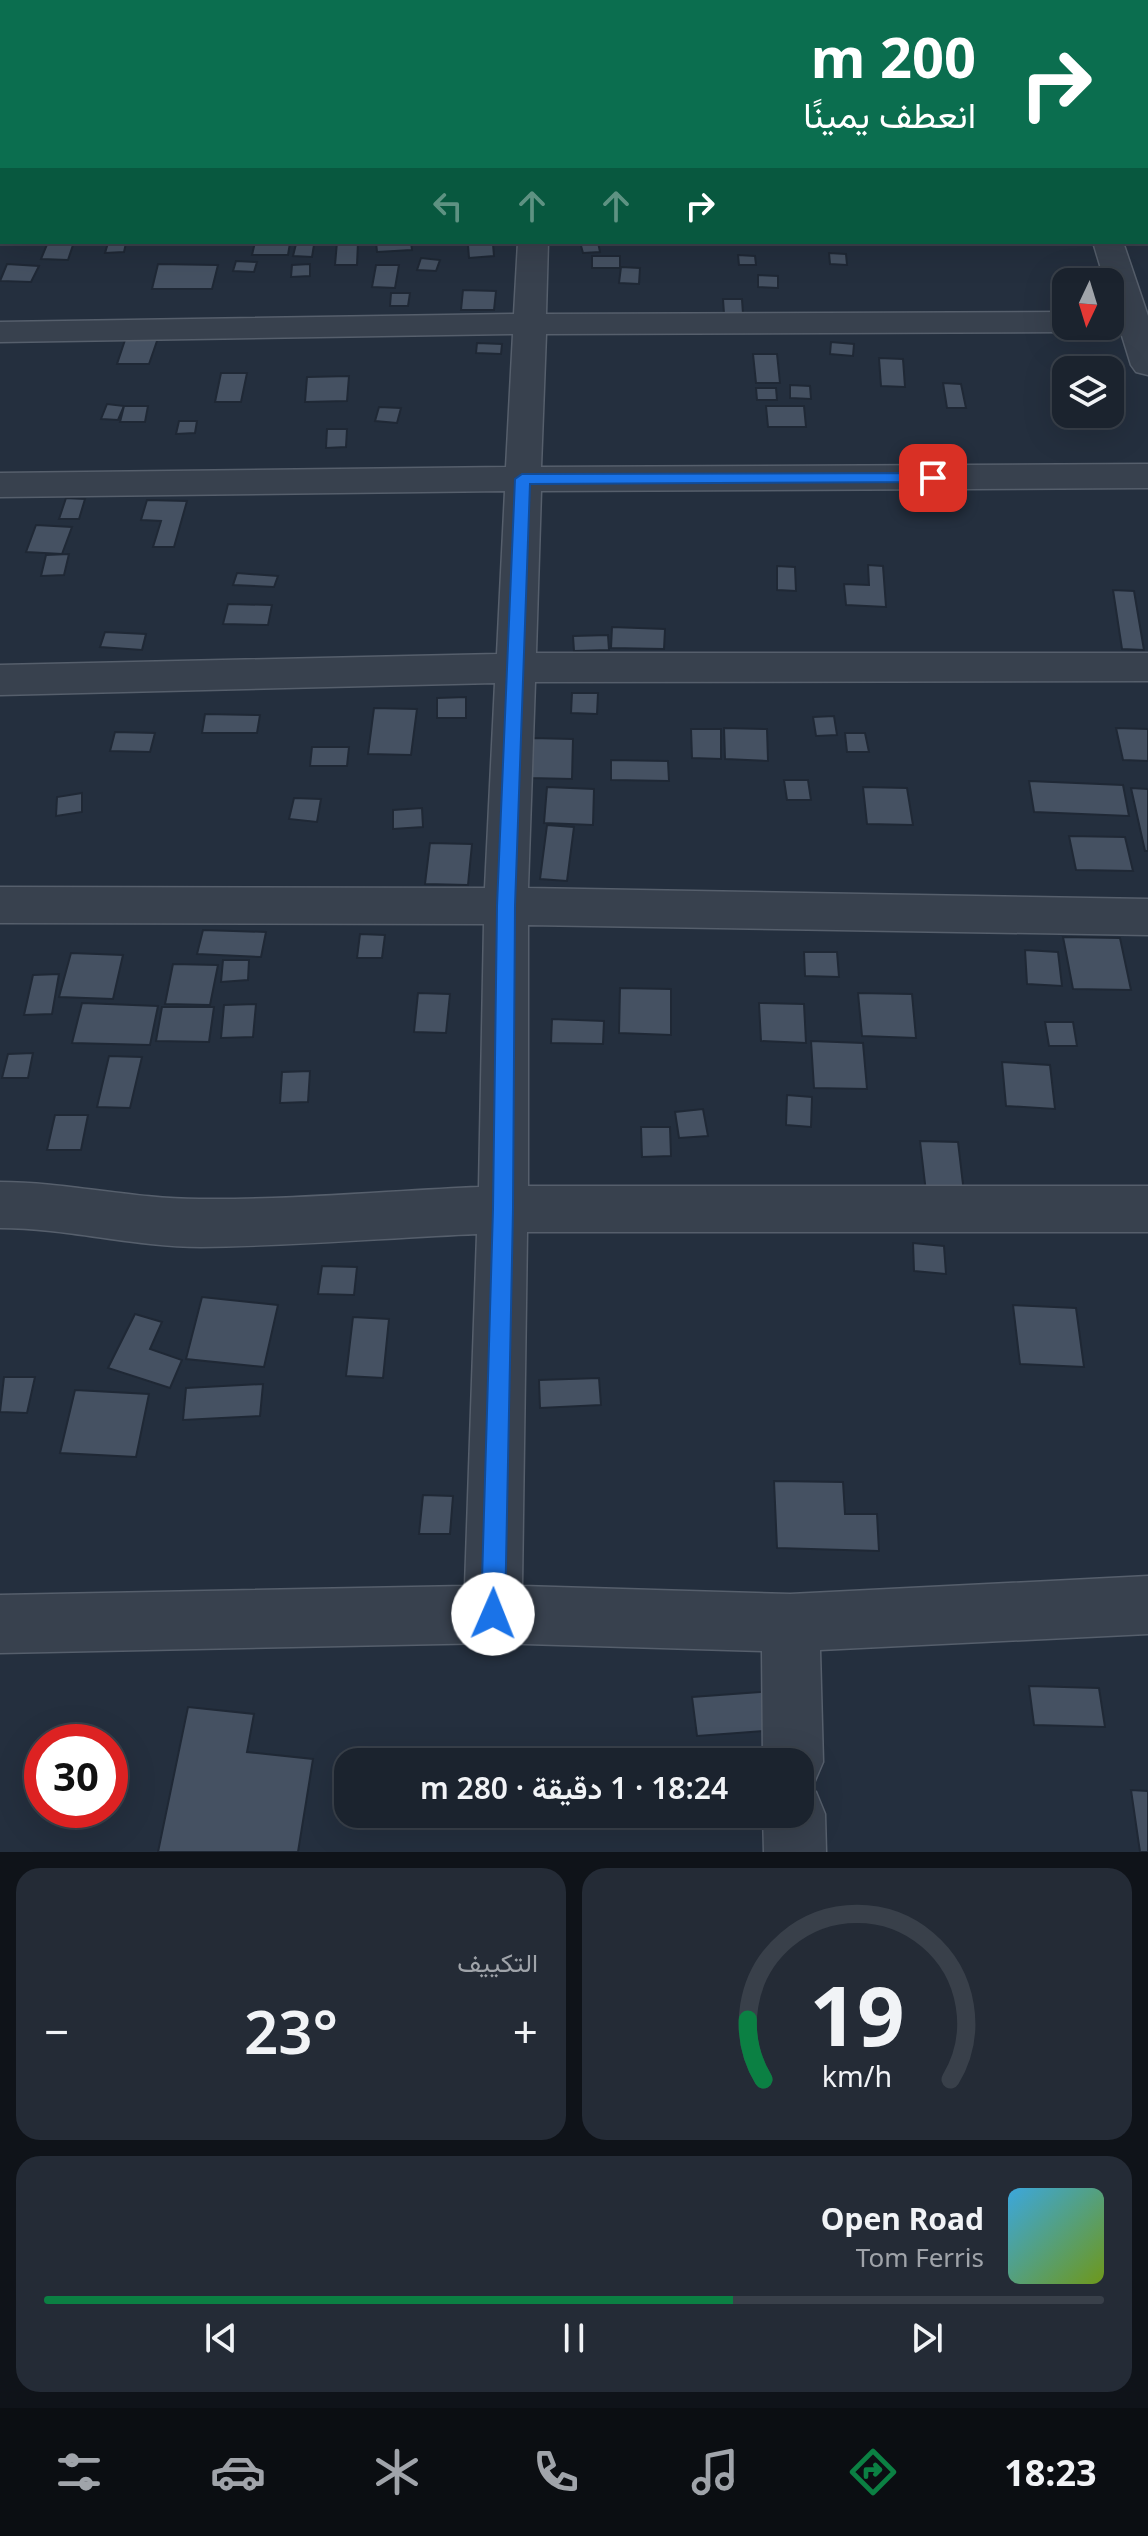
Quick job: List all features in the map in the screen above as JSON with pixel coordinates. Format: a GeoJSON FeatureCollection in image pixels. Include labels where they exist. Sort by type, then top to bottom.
{"type":"FeatureCollection","features":[{"type":"Feature","properties":{"kind":"street"},"geometry":{"type":"LineString","coordinates":[[493,1614],[503,1209],[506,906],[533,244]]}},
{"type":"Feature","properties":{"kind":"street"},"geometry":{"type":"LineString","coordinates":[[1108,244],[1112,268]]}},
{"type":"Feature","properties":{"kind":"street"},"geometry":{"type":"LineString","coordinates":[[0,332],[529,324],[1052,322]]}},
{"type":"Feature","properties":{"kind":"street"},"geometry":{"type":"LineString","coordinates":[[1124,326],[1148,365]]}},
{"type":"Feature","properties":{"kind":"street"},"geometry":{"type":"LineString","coordinates":[[0,485],[1148,476]]}},
{"type":"Feature","properties":{"kind":"street"},"geometry":{"type":"LineString","coordinates":[[0,680],[514,668],[1148,667]]}},
{"type":"Feature","properties":{"kind":"street"},"geometry":{"type":"LineString","coordinates":[[0,905],[506,906],[1148,917]]}},
{"type":"Feature","properties":{"kind":"street"},"geometry":{"type":"LineString","coordinates":[[0,1205],[46,1205],[142,1221],[202,1223],[503,1209],[1148,1209]]}},
{"type":"Feature","properties":{"kind":"street"},"geometry":{"type":"LineString","coordinates":[[0,1624],[493,1614],[790,1623],[1148,1605]]}},
{"type":"Feature","properties":{"kind":"street"},"geometry":{"type":"LineString","coordinates":[[790,1623],[793,1748]]}},
{"type":"Feature","properties":{"kind":"street"},"geometry":{"type":"LineString","coordinates":[[794,1828],[795,1852]]}},
{"type":"Feature","properties":{"kind":"building"},"geometry":{"type":"Polygon","coordinates":[[[47,244],[73,244],[68,260],[41,259],[47,244]]]}},
{"type":"Feature","properties":{"kind":"building"},"geometry":{"type":"Polygon","coordinates":[[[108,244],[126,244],[124,252],[105,253],[108,244]]]}},
{"type":"Feature","properties":{"kind":"building"},"geometry":{"type":"Polygon","coordinates":[[[255,244],[290,244],[288,255],[252,255],[255,244]]]}},
{"type":"Feature","properties":{"kind":"building"},"geometry":{"type":"Polygon","coordinates":[[[296,244],[314,245],[312,257],[293,256],[296,244]]]}},
{"type":"Feature","properties":{"kind":"building"},"geometry":{"type":"Polygon","coordinates":[[[337,244],[358,244],[357,265],[335,265],[337,244]]]}},
{"type":"Feature","properties":{"kind":"building"},"geometry":{"type":"Polygon","coordinates":[[[376,244],[411,244],[412,250],[377,252],[376,244]]]}},
{"type":"Feature","properties":{"kind":"building"},"geometry":{"type":"Polygon","coordinates":[[[493,244],[494,256],[469,258],[468,245],[493,244]]]}},
{"type":"Feature","properties":{"kind":"building"},"geometry":{"type":"Polygon","coordinates":[[[581,244],[598,244],[600,252],[583,253],[581,244]]]}},
{"type":"Feature","properties":{"kind":"building"},"geometry":{"type":"Polygon","coordinates":[[[829,253],[846,254],[847,265],[830,264],[829,253]]]}},
{"type":"Feature","properties":{"kind":"building"},"geometry":{"type":"Polygon","coordinates":[[[738,255],[755,256],[756,265],[739,265],[738,255]]]}},
{"type":"Feature","properties":{"kind":"building"},"geometry":{"type":"Polygon","coordinates":[[[592,256],[620,256],[620,268],[592,268],[592,256]]]}},
{"type":"Feature","properties":{"kind":"building"},"geometry":{"type":"Polygon","coordinates":[[[421,258],[440,260],[436,271],[417,270],[421,258]]]}},
{"type":"Feature","properties":{"kind":"building"},"geometry":{"type":"Polygon","coordinates":[[[236,261],[257,262],[254,272],[233,271],[236,261]]]}},
{"type":"Feature","properties":{"kind":"building"},"geometry":{"type":"Polygon","coordinates":[[[7,264],[39,266],[31,282],[0,281],[7,264]]]}},
{"type":"Feature","properties":{"kind":"building"},"geometry":{"type":"Polygon","coordinates":[[[158,264],[218,265],[212,289],[152,289],[158,264]]]}},
{"type":"Feature","properties":{"kind":"building"},"geometry":{"type":"Polygon","coordinates":[[[310,264],[310,276],[291,277],[292,265],[310,264]]]}},
{"type":"Feature","properties":{"kind":"building"},"geometry":{"type":"Polygon","coordinates":[[[376,265],[399,265],[395,288],[372,287],[376,265]]]}},
{"type":"Feature","properties":{"kind":"building"},"geometry":{"type":"Polygon","coordinates":[[[621,267],[640,268],[639,284],[619,283],[621,267]]]}},
{"type":"Feature","properties":{"kind":"building"},"geometry":{"type":"Polygon","coordinates":[[[758,275],[778,276],[778,288],[758,287],[758,275]]]}},
{"type":"Feature","properties":{"kind":"building"},"geometry":{"type":"Polygon","coordinates":[[[463,290],[496,291],[494,310],[461,310],[463,290]]]}},
{"type":"Feature","properties":{"kind":"building"},"geometry":{"type":"Polygon","coordinates":[[[391,293],[410,293],[408,306],[390,306],[391,293]]]}},
{"type":"Feature","properties":{"kind":"building"},"geometry":{"type":"Polygon","coordinates":[[[723,299],[742,299],[743,314],[724,314],[723,299]]]}},
{"type":"Feature","properties":{"kind":"building"},"geometry":{"type":"Polygon","coordinates":[[[126,337],[158,338],[149,364],[117,364],[126,337]]]}},
{"type":"Feature","properties":{"kind":"building"},"geometry":{"type":"Polygon","coordinates":[[[831,342],[854,344],[853,356],[830,354],[831,342]]]}},
{"type":"Feature","properties":{"kind":"building"},"geometry":{"type":"Polygon","coordinates":[[[477,343],[502,344],[501,354],[476,353],[477,343]]]}},
{"type":"Feature","properties":{"kind":"building"},"geometry":{"type":"Polygon","coordinates":[[[753,354],[777,354],[780,383],[756,383],[753,354]]]}},
{"type":"Feature","properties":{"kind":"building"},"geometry":{"type":"Polygon","coordinates":[[[879,358],[903,359],[905,387],[881,386],[879,358]]]}},
{"type":"Feature","properties":{"kind":"building"},"geometry":{"type":"Polygon","coordinates":[[[221,373],[247,373],[241,402],[215,402],[221,373]]]}},
{"type":"Feature","properties":{"kind":"building"},"geometry":{"type":"Polygon","coordinates":[[[349,376],[347,401],[305,402],[307,377],[349,376]]]}},
{"type":"Feature","properties":{"kind":"building"},"geometry":{"type":"Polygon","coordinates":[[[943,383],[961,384],[966,408],[947,408],[943,383]]]}},
{"type":"Feature","properties":{"kind":"building"},"geometry":{"type":"Polygon","coordinates":[[[790,385],[810,386],[811,399],[790,398],[790,385]]]}},
{"type":"Feature","properties":{"kind":"building"},"geometry":{"type":"Polygon","coordinates":[[[756,388],[776,388],[777,400],[757,400],[756,388]]]}},
{"type":"Feature","properties":{"kind":"building"},"geometry":{"type":"Polygon","coordinates":[[[107,404],[124,406],[118,420],[101,419],[107,404]]]}},
{"type":"Feature","properties":{"kind":"building"},"geometry":{"type":"Polygon","coordinates":[[[124,406],[148,406],[145,422],[120,422],[124,406]]]}},
{"type":"Feature","properties":{"kind":"building"},"geometry":{"type":"Polygon","coordinates":[[[766,406],[804,406],[806,427],[768,427],[766,406]]]}},
{"type":"Feature","properties":{"kind":"building"},"geometry":{"type":"Polygon","coordinates":[[[379,407],[401,408],[397,423],[375,421],[379,407]]]}},
{"type":"Feature","properties":{"kind":"building"},"geometry":{"type":"Polygon","coordinates":[[[179,421],[197,421],[195,433],[176,434],[179,421]]]}},
{"type":"Feature","properties":{"kind":"building"},"geometry":{"type":"Polygon","coordinates":[[[327,429],[347,429],[346,447],[326,448],[327,429]]]}},
{"type":"Feature","properties":{"kind":"building"},"geometry":{"type":"Polygon","coordinates":[[[66,498],[85,499],[79,519],[59,519],[66,498]]]}},
{"type":"Feature","properties":{"kind":"building"},"geometry":{"type":"Polygon","coordinates":[[[147,500],[187,501],[174,547],[153,547],[161,521],[141,520],[147,500]]]}},
{"type":"Feature","properties":{"kind":"building"},"geometry":{"type":"Polygon","coordinates":[[[36,525],[72,527],[62,554],[26,552],[36,525]]]}},
{"type":"Feature","properties":{"kind":"building"},"geometry":{"type":"Polygon","coordinates":[[[69,554],[64,575],[41,576],[46,555],[69,554]]]}},
{"type":"Feature","properties":{"kind":"building"},"geometry":{"type":"Polygon","coordinates":[[[868,565],[883,566],[886,607],[846,605],[844,584],[869,585],[868,565]]]}},
{"type":"Feature","properties":{"kind":"building"},"geometry":{"type":"Polygon","coordinates":[[[777,566],[795,567],[796,591],[777,590],[777,566]]]}},
{"type":"Feature","properties":{"kind":"building"},"geometry":{"type":"Polygon","coordinates":[[[237,573],[278,576],[274,587],[233,585],[237,573]]]}},
{"type":"Feature","properties":{"kind":"building"},"geometry":{"type":"Polygon","coordinates":[[[1113,590],[1134,591],[1144,650],[1122,649],[1113,590]]]}},
{"type":"Feature","properties":{"kind":"building"},"geometry":{"type":"Polygon","coordinates":[[[228,604],[272,605],[268,625],[223,624],[228,604]]]}},
{"type":"Feature","properties":{"kind":"building"},"geometry":{"type":"Polygon","coordinates":[[[612,627],[665,629],[664,649],[611,648],[612,627]]]}},
{"type":"Feature","properties":{"kind":"building"},"geometry":{"type":"Polygon","coordinates":[[[105,632],[146,634],[142,650],[100,647],[105,632]]]}},
{"type":"Feature","properties":{"kind":"building"},"geometry":{"type":"Polygon","coordinates":[[[608,635],[609,650],[574,651],[573,636],[608,635]]]}},
{"type":"Feature","properties":{"kind":"building"},"geometry":{"type":"Polygon","coordinates":[[[572,693],[598,693],[597,714],[571,713],[572,693]]]}},
{"type":"Feature","properties":{"kind":"building"},"geometry":{"type":"Polygon","coordinates":[[[466,697],[466,718],[437,718],[437,698],[466,697]]]}},
{"type":"Feature","properties":{"kind":"building"},"geometry":{"type":"Polygon","coordinates":[[[374,708],[417,709],[411,755],[368,754],[374,708]]]}},
{"type":"Feature","properties":{"kind":"building"},"geometry":{"type":"Polygon","coordinates":[[[205,714],[260,715],[257,733],[202,733],[205,714]]]}},
{"type":"Feature","properties":{"kind":"building"},"geometry":{"type":"Polygon","coordinates":[[[834,716],[837,735],[816,736],[813,717],[834,716]]]}},
{"type":"Feature","properties":{"kind":"building"},"geometry":{"type":"Polygon","coordinates":[[[724,728],[767,729],[768,761],[725,759],[724,728]]]}},
{"type":"Feature","properties":{"kind":"building"},"geometry":{"type":"Polygon","coordinates":[[[1116,728],[1148,729],[1148,761],[1123,760],[1116,728]]]}},
{"type":"Feature","properties":{"kind":"building"},"geometry":{"type":"Polygon","coordinates":[[[691,729],[721,729],[721,759],[692,758],[691,729]]]}},
{"type":"Feature","properties":{"kind":"building"},"geometry":{"type":"Polygon","coordinates":[[[115,732],[155,733],[150,752],[110,751],[115,732]]]}},
{"type":"Feature","properties":{"kind":"building"},"geometry":{"type":"Polygon","coordinates":[[[845,733],[865,733],[869,752],[847,752],[845,733]]]}},
{"type":"Feature","properties":{"kind":"building"},"geometry":{"type":"Polygon","coordinates":[[[532,738],[573,739],[572,779],[529,778],[532,738]]]}},
{"type":"Feature","properties":{"kind":"building"},"geometry":{"type":"Polygon","coordinates":[[[312,747],[349,747],[347,766],[310,766],[312,747]]]}},
{"type":"Feature","properties":{"kind":"building"},"geometry":{"type":"Polygon","coordinates":[[[611,760],[668,761],[669,781],[611,780],[611,760]]]}},
{"type":"Feature","properties":{"kind":"building"},"geometry":{"type":"Polygon","coordinates":[[[784,780],[808,780],[811,800],[787,800],[784,780]]]}},
{"type":"Feature","properties":{"kind":"building"},"geometry":{"type":"Polygon","coordinates":[[[1029,781],[1123,785],[1129,816],[1034,812],[1029,781]]]}},
{"type":"Feature","properties":{"kind":"building"},"geometry":{"type":"Polygon","coordinates":[[[547,787],[594,789],[593,825],[544,823],[547,787]]]}},
{"type":"Feature","properties":{"kind":"building"},"geometry":{"type":"Polygon","coordinates":[[[863,787],[907,788],[913,825],[867,824],[863,787]]]}},
{"type":"Feature","properties":{"kind":"building"},"geometry":{"type":"Polygon","coordinates":[[[1131,788],[1148,789],[1148,851],[1145,851],[1131,788]]]}},
{"type":"Feature","properties":{"kind":"building"},"geometry":{"type":"Polygon","coordinates":[[[82,793],[82,812],[56,816],[57,797],[82,793]]]}},
{"type":"Feature","properties":{"kind":"building"},"geometry":{"type":"Polygon","coordinates":[[[294,798],[321,799],[317,822],[289,819],[294,798]]]}},
{"type":"Feature","properties":{"kind":"building"},"geometry":{"type":"Polygon","coordinates":[[[422,808],[423,827],[393,829],[393,810],[422,808]]]}},
{"type":"Feature","properties":{"kind":"building"},"geometry":{"type":"Polygon","coordinates":[[[547,825],[574,827],[567,881],[540,879],[547,825]]]}},
{"type":"Feature","properties":{"kind":"building"},"geometry":{"type":"Polygon","coordinates":[[[1069,836],[1125,837],[1133,871],[1076,870],[1069,836]]]}},
{"type":"Feature","properties":{"kind":"building"},"geometry":{"type":"Polygon","coordinates":[[[430,843],[472,844],[468,885],[425,884],[430,843]]]}},
{"type":"Feature","properties":{"kind":"building"},"geometry":{"type":"Polygon","coordinates":[[[203,930],[266,932],[261,957],[197,954],[203,930]]]}},
{"type":"Feature","properties":{"kind":"building"},"geometry":{"type":"Polygon","coordinates":[[[360,934],[385,935],[382,958],[357,958],[360,934]]]}},
{"type":"Feature","properties":{"kind":"building"},"geometry":{"type":"Polygon","coordinates":[[[1063,937],[1120,938],[1131,990],[1073,989],[1063,937]]]}},
{"type":"Feature","properties":{"kind":"building"},"geometry":{"type":"Polygon","coordinates":[[[1025,950],[1058,952],[1062,986],[1027,984],[1025,950]]]}},
{"type":"Feature","properties":{"kind":"building"},"geometry":{"type":"Polygon","coordinates":[[[804,952],[837,952],[839,977],[805,976],[804,952]]]}},
{"type":"Feature","properties":{"kind":"building"},"geometry":{"type":"Polygon","coordinates":[[[71,953],[123,955],[113,999],[59,997],[71,953]]]}},
{"type":"Feature","properties":{"kind":"building"},"geometry":{"type":"Polygon","coordinates":[[[223,960],[249,960],[248,980],[221,982],[223,960]]]}},
{"type":"Feature","properties":{"kind":"building"},"geometry":{"type":"Polygon","coordinates":[[[173,964],[218,965],[210,1005],[165,1004],[173,964]]]}},
{"type":"Feature","properties":{"kind":"building"},"geometry":{"type":"Polygon","coordinates":[[[59,974],[52,1014],[24,1015],[33,975],[59,974]]]}},
{"type":"Feature","properties":{"kind":"building"},"geometry":{"type":"Polygon","coordinates":[[[620,988],[671,989],[671,1035],[619,1033],[620,988]]]}},
{"type":"Feature","properties":{"kind":"building"},"geometry":{"type":"Polygon","coordinates":[[[418,993],[450,994],[446,1033],[414,1032],[418,993]]]}},
{"type":"Feature","properties":{"kind":"building"},"geometry":{"type":"Polygon","coordinates":[[[858,993],[912,994],[916,1038],[862,1036],[858,993]]]}},
{"type":"Feature","properties":{"kind":"building"},"geometry":{"type":"Polygon","coordinates":[[[82,1003],[158,1006],[150,1045],[72,1043],[82,1003]]]}},
{"type":"Feature","properties":{"kind":"building"},"geometry":{"type":"Polygon","coordinates":[[[759,1003],[804,1004],[806,1043],[761,1041],[759,1003]]]}},
{"type":"Feature","properties":{"kind":"building"},"geometry":{"type":"Polygon","coordinates":[[[256,1004],[253,1037],[221,1038],[224,1005],[256,1004]]]}},
{"type":"Feature","properties":{"kind":"building"},"geometry":{"type":"Polygon","coordinates":[[[162,1007],[214,1007],[209,1042],[156,1041],[162,1007]]]}},
{"type":"Feature","properties":{"kind":"building"},"geometry":{"type":"Polygon","coordinates":[[[552,1019],[604,1021],[603,1044],[551,1043],[552,1019]]]}},
{"type":"Feature","properties":{"kind":"building"},"geometry":{"type":"Polygon","coordinates":[[[1045,1022],[1073,1022],[1077,1046],[1049,1046],[1045,1022]]]}},
{"type":"Feature","properties":{"kind":"building"},"geometry":{"type":"Polygon","coordinates":[[[811,1041],[863,1043],[867,1089],[814,1088],[811,1041]]]}},
{"type":"Feature","properties":{"kind":"building"},"geometry":{"type":"Polygon","coordinates":[[[33,1053],[28,1078],[2,1078],[8,1054],[33,1053]]]}},
{"type":"Feature","properties":{"kind":"building"},"geometry":{"type":"Polygon","coordinates":[[[109,1056],[142,1057],[130,1108],[97,1107],[109,1056]]]}},
{"type":"Feature","properties":{"kind":"building"},"geometry":{"type":"Polygon","coordinates":[[[1002,1062],[1050,1065],[1055,1109],[1006,1106],[1002,1062]]]}},
{"type":"Feature","properties":{"kind":"building"},"geometry":{"type":"Polygon","coordinates":[[[310,1071],[308,1102],[280,1103],[282,1072],[310,1071]]]}},
{"type":"Feature","properties":{"kind":"building"},"geometry":{"type":"Polygon","coordinates":[[[787,1095],[812,1097],[811,1127],[786,1125],[787,1095]]]}},
{"type":"Feature","properties":{"kind":"building"},"geometry":{"type":"Polygon","coordinates":[[[703,1109],[708,1136],[679,1138],[675,1112],[703,1109]]]}},
{"type":"Feature","properties":{"kind":"building"},"geometry":{"type":"Polygon","coordinates":[[[55,1115],[88,1115],[81,1150],[47,1150],[55,1115]]]}},
{"type":"Feature","properties":{"kind":"building"},"geometry":{"type":"Polygon","coordinates":[[[641,1127],[670,1127],[671,1156],[642,1157],[641,1127]]]}},
{"type":"Feature","properties":{"kind":"building"},"geometry":{"type":"Polygon","coordinates":[[[920,1141],[958,1142],[964,1193],[926,1192],[920,1141]]]}},
{"type":"Feature","properties":{"kind":"building"},"geometry":{"type":"Polygon","coordinates":[[[913,1243],[944,1246],[946,1274],[914,1271],[913,1243]]]}},
{"type":"Feature","properties":{"kind":"building"},"geometry":{"type":"Polygon","coordinates":[[[322,1266],[357,1267],[354,1295],[318,1294],[322,1266]]]}},
{"type":"Feature","properties":{"kind":"building"},"geometry":{"type":"Polygon","coordinates":[[[202,1297],[278,1305],[264,1367],[186,1359],[202,1297]]]}},
{"type":"Feature","properties":{"kind":"building"},"geometry":{"type":"Polygon","coordinates":[[[1013,1305],[1076,1308],[1084,1367],[1020,1364],[1013,1305]]]}},
{"type":"Feature","properties":{"kind":"building"},"geometry":{"type":"Polygon","coordinates":[[[135,1314],[162,1322],[150,1349],[182,1360],[170,1388],[108,1368],[135,1314]]]}},
{"type":"Feature","properties":{"kind":"building"},"geometry":{"type":"Polygon","coordinates":[[[353,1317],[389,1319],[383,1378],[346,1376],[353,1317]]]}},
{"type":"Feature","properties":{"kind":"building"},"geometry":{"type":"Polygon","coordinates":[[[4,1377],[35,1377],[27,1413],[0,1412],[4,1377]]]}},
{"type":"Feature","properties":{"kind":"building"},"geometry":{"type":"Polygon","coordinates":[[[599,1378],[601,1405],[540,1408],[539,1380],[599,1378]]]}},
{"type":"Feature","properties":{"kind":"building"},"geometry":{"type":"Polygon","coordinates":[[[263,1384],[260,1416],[183,1420],[186,1388],[263,1384]]]}},
{"type":"Feature","properties":{"kind":"building"},"geometry":{"type":"Polygon","coordinates":[[[75,1390],[149,1394],[136,1457],[60,1453],[75,1390]]]}},
{"type":"Feature","properties":{"kind":"building"},"geometry":{"type":"Polygon","coordinates":[[[774,1481],[843,1482],[845,1514],[877,1514],[879,1551],[777,1548],[774,1481]]]}},
{"type":"Feature","properties":{"kind":"building"},"geometry":{"type":"Polygon","coordinates":[[[423,1495],[453,1496],[450,1534],[419,1534],[423,1495]]]}},
{"type":"Feature","properties":{"kind":"building"},"geometry":{"type":"Polygon","coordinates":[[[1029,1686],[1099,1688],[1105,1727],[1034,1725],[1029,1686]]]}},
{"type":"Feature","properties":{"kind":"building"},"geometry":{"type":"Polygon","coordinates":[[[815,1688],[820,1727],[697,1736],[692,1697],[815,1688]]]}},
{"type":"Feature","properties":{"kind":"building"},"geometry":{"type":"Polygon","coordinates":[[[188,1707],[254,1714],[247,1752],[313,1759],[298,1852],[158,1852],[188,1707]]]}},
{"type":"Feature","properties":{"kind":"building"},"geometry":{"type":"Polygon","coordinates":[[[1131,1790],[1148,1791],[1148,1852],[1140,1852],[1131,1790]]]}},
{"type":"Feature","properties":{"kind":"route"},"geometry":{"type":"LineString","coordinates":[[493,1614],[503,1209],[506,906],[522,479],[933,478]]}}]}
